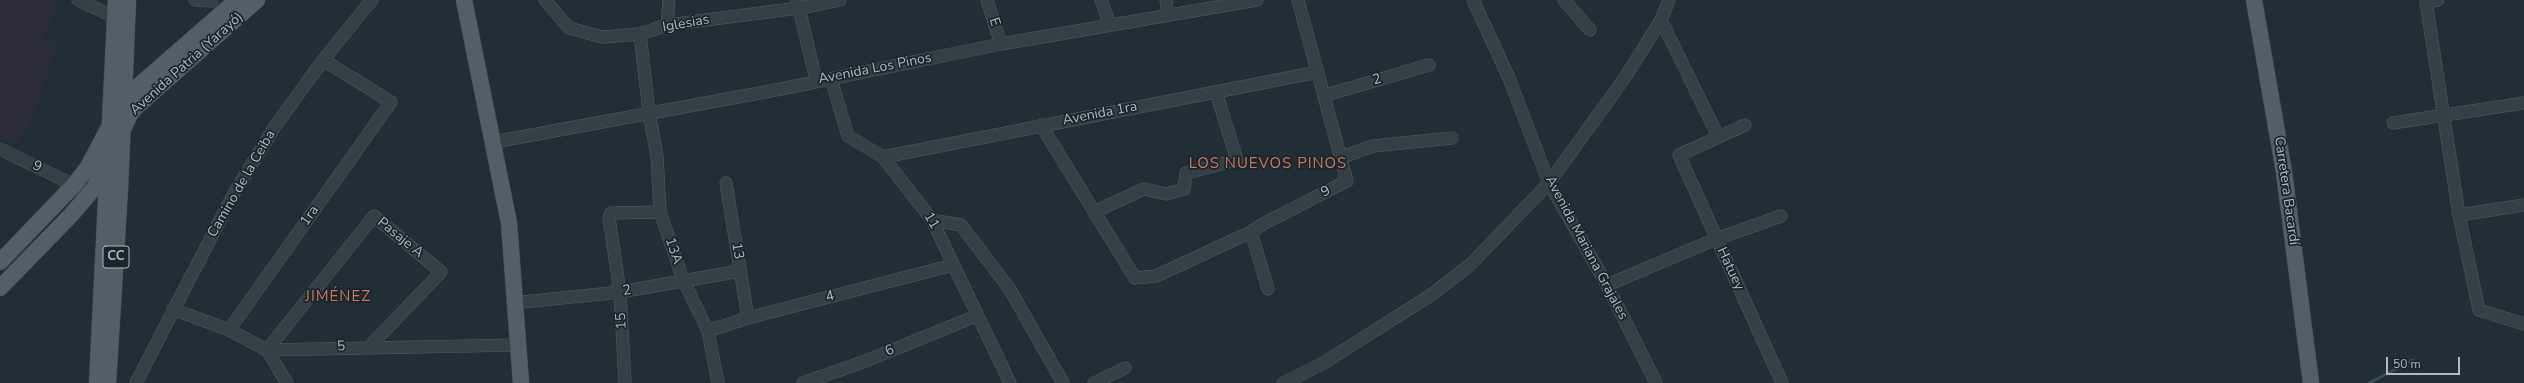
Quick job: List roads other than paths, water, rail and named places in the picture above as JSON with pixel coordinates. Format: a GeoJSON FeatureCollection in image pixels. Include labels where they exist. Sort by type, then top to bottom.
{"type":"FeatureCollection","features":[{"type":"Feature","properties":{"kind":"main road","name":"CC"},"geometry":{"type":"LineString","coordinates":[[116,0],[126,51],[123,102]]}},
{"type":"Feature","properties":{"kind":"main road","name":"CC"},"geometry":{"type":"LineString","coordinates":[[108,383],[121,20],[128,0]]}},
{"type":"Feature","properties":{"kind":"main road","name":"Avenida Patria (Yarayó)"},"geometry":{"type":"LineString","coordinates":[[123,102],[149,77],[215,5],[237,0]]}},
{"type":"Feature","properties":{"kind":"main road","name":"Avenida Patria (Yarayó)"},"geometry":{"type":"LineString","coordinates":[[116,129],[135,108],[257,0]]}},
{"type":"Feature","properties":{"kind":"main road"},"geometry":{"type":"LineString","coordinates":[[464,0],[494,142],[509,223],[513,303],[521,383]]}},
{"type":"Feature","properties":{"kind":"main road","name":"Carretera Bacardí"},"geometry":{"type":"LineString","coordinates":[[2254,0],[2284,172],[2312,383]]}},
{"type":"Feature","properties":{"kind":"main road"},"geometry":{"type":"LineString","coordinates":[[126,51],[136,71],[149,77]]}},
{"type":"Feature","properties":{"kind":"main road"},"geometry":{"type":"LineString","coordinates":[[0,262],[74,185],[88,167],[116,129],[123,102]]}},
{"type":"Feature","properties":{"kind":"main road","name":"CC"},"geometry":{"type":"LineString","coordinates":[[97,383],[109,161],[116,129]]}},
{"type":"Feature","properties":{"kind":"main road"},"geometry":{"type":"LineString","coordinates":[[0,288],[72,214],[94,188],[109,161]]}},
{"type":"Feature","properties":{"kind":"main road"},"geometry":{"type":"LineString","coordinates":[[72,214],[92,206],[100,207],[107,213]]}},
{"type":"Feature","properties":{"kind":"street"},"geometry":{"type":"LineString","coordinates":[[78,0],[121,20]]}},
{"type":"Feature","properties":{"kind":"street"},"geometry":{"type":"LineString","coordinates":[[195,0],[215,5]]}},
{"type":"Feature","properties":{"kind":"street","name":"Camino de la Ceiba"},"geometry":{"type":"LineString","coordinates":[[136,383],[233,195],[266,141],[323,60],[372,0]]}},
{"type":"Feature","properties":{"kind":"street","name":"Iglesias"},"geometry":{"type":"LineString","coordinates":[[545,0],[569,28],[602,37],[640,34],[667,25],[798,4],[840,0]]}},
{"type":"Feature","properties":{"kind":"street"},"geometry":{"type":"LineString","coordinates":[[667,25],[669,0]]}},
{"type":"Feature","properties":{"kind":"street","name":"E"},"geometry":{"type":"LineString","coordinates":[[987,0],[1001,44]]}},
{"type":"Feature","properties":{"kind":"street"},"geometry":{"type":"LineString","coordinates":[[1101,0],[1110,24]]}},
{"type":"Feature","properties":{"kind":"street"},"geometry":{"type":"LineString","coordinates":[[1166,0],[1168,14]]}},
{"type":"Feature","properties":{"kind":"street","name":"Avenida Los Pinos"},"geometry":{"type":"LineString","coordinates":[[494,142],[781,89],[816,80],[831,79],[1001,44],[1226,3],[1257,0]]}},
{"type":"Feature","properties":{"kind":"street","name":"9"},"geometry":{"type":"LineString","coordinates":[[1094,212],[1135,278],[1156,276],[1251,232],[1263,224],[1347,181],[1326,95],[1298,0]]}},
{"type":"Feature","properties":{"kind":"street","name":"Avenida Mariana Grajales"},"geometry":{"type":"LineString","coordinates":[[1473,0],[1509,78],[1549,183],[1607,285],[1656,383]]}},
{"type":"Feature","properties":{"kind":"street"},"geometry":{"type":"LineString","coordinates":[[1564,0],[1590,30]]}},
{"type":"Feature","properties":{"kind":"street"},"geometry":{"type":"LineString","coordinates":[[1283,383],[1322,364],[1432,295],[1470,265],[1549,183],[1626,76],[1662,20],[1669,0]]}},
{"type":"Feature","properties":{"kind":"street"},"geometry":{"type":"LineString","coordinates":[[2432,1],[2444,116],[2459,215],[2479,310],[2524,324]]}},
{"type":"Feature","properties":{"kind":"street"},"geometry":{"type":"LineString","coordinates":[[798,4],[816,80]]}},
{"type":"Feature","properties":{"kind":"street"},"geometry":{"type":"LineString","coordinates":[[1662,20],[1718,136],[1745,126]]}},
{"type":"Feature","properties":{"kind":"street"},"geometry":{"type":"LineString","coordinates":[[640,34],[649,113]]}},
{"type":"Feature","properties":{"kind":"street","name":"1ra"},"geometry":{"type":"LineString","coordinates":[[229,330],[391,102],[323,60]]}},
{"type":"Feature","properties":{"kind":"street","name":"2"},"geometry":{"type":"LineString","coordinates":[[1326,95],[1429,66]]}},
{"type":"Feature","properties":{"kind":"street","name":"Avenida 1ra"},"geometry":{"type":"LineString","coordinates":[[883,156],[1318,72]]}},
{"type":"Feature","properties":{"kind":"street","name":"11"},"geometry":{"type":"LineString","coordinates":[[831,79],[848,136],[883,156],[932,220],[976,316],[1010,383]]}},
{"type":"Feature","properties":{"kind":"street"},"geometry":{"type":"LineString","coordinates":[[1041,125],[1094,212],[1144,189],[1166,194],[1184,189],[1186,173],[1237,160],[1216,92]]}},
{"type":"Feature","properties":{"kind":"street"},"geometry":{"type":"LineString","coordinates":[[2393,123],[2524,104]]}},
{"type":"Feature","properties":{"kind":"street","name":"13A"},"geometry":{"type":"LineString","coordinates":[[649,113],[657,156],[660,212],[684,282],[708,331],[718,383]]}},
{"type":"Feature","properties":{"kind":"street","name":"Hatuey"},"geometry":{"type":"LineString","coordinates":[[1718,136],[1679,155],[1782,383]]}},
{"type":"Feature","properties":{"kind":"street"},"geometry":{"type":"LineString","coordinates":[[1342,157],[1373,146],[1452,138]]}},
{"type":"Feature","properties":{"kind":"street","name":"9"},"geometry":{"type":"LineString","coordinates":[[0,149],[74,185]]}},
{"type":"Feature","properties":{"kind":"street","name":"13"},"geometry":{"type":"LineString","coordinates":[[726,183],[748,318]]}},
{"type":"Feature","properties":{"kind":"street"},"geometry":{"type":"LineString","coordinates":[[2459,215],[2524,205]]}},
{"type":"Feature","properties":{"kind":"street","name":"15"},"geometry":{"type":"LineString","coordinates":[[626,383],[620,292],[609,217],[611,213],[660,212]]}},
{"type":"Feature","properties":{"kind":"street","name":"Pasaje A"},"geometry":{"type":"LineString","coordinates":[[266,350],[374,216],[441,272],[370,346]]}},
{"type":"Feature","properties":{"kind":"street"},"geometry":{"type":"LineString","coordinates":[[1607,285],[1716,239],[1780,216]]}},
{"type":"Feature","properties":{"kind":"street"},"geometry":{"type":"LineString","coordinates":[[932,220],[961,225],[1009,288],[1063,383]]}},
{"type":"Feature","properties":{"kind":"street"},"geometry":{"type":"LineString","coordinates":[[1251,232],[1268,289]]}},
{"type":"Feature","properties":{"kind":"street","name":"4"},"geometry":{"type":"LineString","coordinates":[[708,331],[748,318],[953,265]]}},
{"type":"Feature","properties":{"kind":"street","name":"2"},"geometry":{"type":"LineString","coordinates":[[513,303],[620,292],[740,271]]}},
{"type":"Feature","properties":{"kind":"street"},"geometry":{"type":"LineString","coordinates":[[173,309],[229,330],[266,350],[288,383]]}},
{"type":"Feature","properties":{"kind":"street","name":"6"},"geometry":{"type":"LineString","coordinates":[[803,383],[863,362],[976,316]]}},
{"type":"Feature","properties":{"kind":"street","name":"5"},"geometry":{"type":"LineString","coordinates":[[266,350],[370,346],[517,345]]}},
{"type":"Feature","properties":{"kind":"street"},"geometry":{"type":"LineString","coordinates":[[1094,383],[1125,368]]}},
{"type":"Feature","properties":{"kind":"waterway"},"geometry":{"type":"LineString","coordinates":[[2369,383],[2413,360]]}},
{"type":"Feature","properties":{"kind":"district","name":"LOS NUEVOS PINOS"},"geometry":{"type":"Point","coordinates":[1268,164]}},
{"type":"Feature","properties":{"kind":"district","name":"JIMÉNEZ"},"geometry":{"type":"Point","coordinates":[338,297]}}]}
